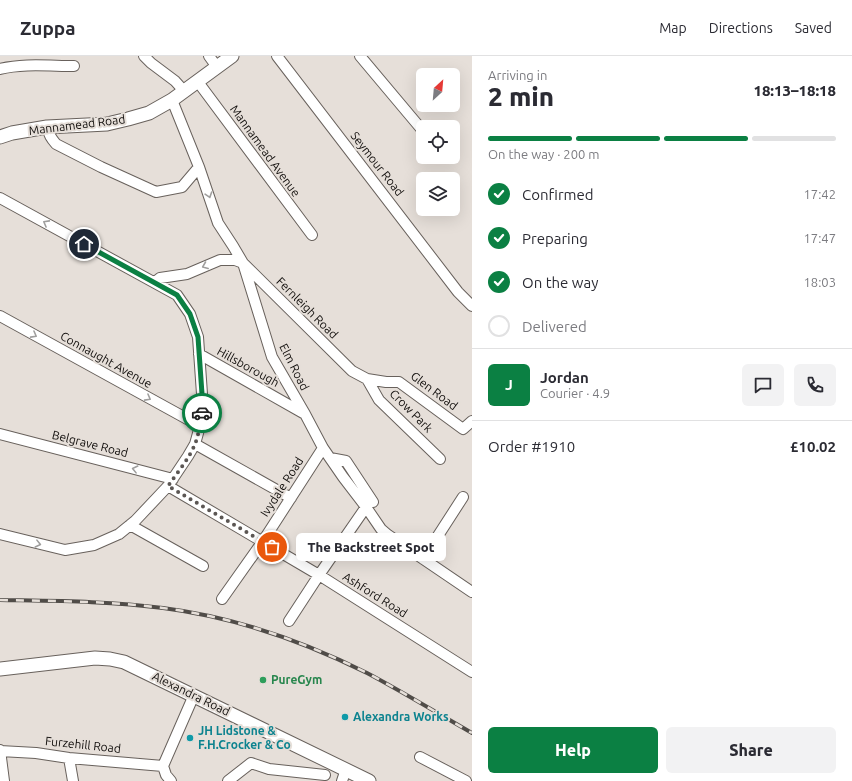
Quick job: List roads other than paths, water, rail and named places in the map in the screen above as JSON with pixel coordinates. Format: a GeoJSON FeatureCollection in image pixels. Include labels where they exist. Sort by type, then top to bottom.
{"type":"FeatureCollection","features":[{"type":"Feature","properties":{"kind":"main road","name":"Mannamead Road"},"geometry":{"type":"LineString","coordinates":[[0,137],[12,133],[47,128],[107,124],[148,113],[172,100],[232,56]]}},
{"type":"Feature","properties":{"kind":"main road","name":"Alexandra Road"},"geometry":{"type":"LineString","coordinates":[[0,669],[94,658],[124,662],[194,695],[344,776],[369,781]]}},
{"type":"Feature","properties":{"kind":"street"},"geometry":{"type":"LineString","coordinates":[[144,56],[175,81],[184,91]]}},
{"type":"Feature","properties":{"kind":"street"},"geometry":{"type":"LineString","coordinates":[[209,56],[217,67]]}},
{"type":"Feature","properties":{"kind":"street","name":"Seymour Road"},"geometry":{"type":"LineString","coordinates":[[277,56],[458,292],[472,306]]}},
{"type":"Feature","properties":{"kind":"street"},"geometry":{"type":"LineString","coordinates":[[360,56],[416,123]]}},
{"type":"Feature","properties":{"kind":"street"},"geometry":{"type":"LineString","coordinates":[[0,69],[9,66],[46,61],[74,66]]}},
{"type":"Feature","properties":{"kind":"street","name":"Mannamead Avenue"},"geometry":{"type":"LineString","coordinates":[[198,82],[312,235]]}},
{"type":"Feature","properties":{"kind":"street","name":"Elm Road"},"geometry":{"type":"LineString","coordinates":[[172,100],[199,167],[218,223],[243,264],[272,357],[323,448],[369,504],[381,529],[472,592]]}},
{"type":"Feature","properties":{"kind":"street"},"geometry":{"type":"LineString","coordinates":[[47,128],[48,133],[56,144],[156,192],[182,187],[199,167]]}},
{"type":"Feature","properties":{"kind":"street"},"geometry":{"type":"LineString","coordinates":[[0,198],[177,295],[190,314],[198,337],[203,410],[195,444],[170,483],[135,521],[119,534],[94,545],[65,550],[0,534]]}},
{"type":"Feature","properties":{"kind":"street"},"geometry":{"type":"LineString","coordinates":[[155,282],[160,278],[187,274],[220,260],[235,260],[243,264]]}},
{"type":"Feature","properties":{"kind":"street","name":"Fernleigh Road"},"geometry":{"type":"LineString","coordinates":[[243,264],[352,371]]}},
{"type":"Feature","properties":{"kind":"street","name":"Connaught Avenue"},"geometry":{"type":"LineString","coordinates":[[0,316],[200,426]]}},
{"type":"Feature","properties":{"kind":"street","name":"Hillsborough"},"geometry":{"type":"LineString","coordinates":[[199,354],[305,414]]}},
{"type":"Feature","properties":{"kind":"street","name":"Glen Road"},"geometry":{"type":"LineString","coordinates":[[352,371],[366,379],[399,382],[463,429],[472,421]]}},
{"type":"Feature","properties":{"kind":"street","name":"Crow Park"},"geometry":{"type":"LineString","coordinates":[[366,379],[379,400],[440,459]]}},
{"type":"Feature","properties":{"kind":"street","name":"Belgrave Road"},"geometry":{"type":"LineString","coordinates":[[0,434],[170,483],[262,541]]}},
{"type":"Feature","properties":{"kind":"street"},"geometry":{"type":"LineString","coordinates":[[195,444],[291,498]]}},
{"type":"Feature","properties":{"kind":"street","name":"Ivydale Road"},"geometry":{"type":"LineString","coordinates":[[222,599],[291,498],[323,448]]}},
{"type":"Feature","properties":{"kind":"street"},"geometry":{"type":"LineString","coordinates":[[423,559],[463,497]]}},
{"type":"Feature","properties":{"kind":"street"},"geometry":{"type":"LineString","coordinates":[[289,621],[369,504]]}},
{"type":"Feature","properties":{"kind":"street"},"geometry":{"type":"LineString","coordinates":[[130,525],[204,566]]}},
{"type":"Feature","properties":{"kind":"street","name":"Ashford Road"},"geometry":{"type":"LineString","coordinates":[[262,541],[319,575],[472,672]]}},
{"type":"Feature","properties":{"kind":"street"},"geometry":{"type":"LineString","coordinates":[[171,781],[166,775],[163,766],[194,695]]}},
{"type":"Feature","properties":{"kind":"street"},"geometry":{"type":"LineString","coordinates":[[0,751],[4,781]]}},
{"type":"Feature","properties":{"kind":"street","name":"Furzehill Road"},"geometry":{"type":"LineString","coordinates":[[0,751],[36,753],[69,758],[163,766]]}},
{"type":"Feature","properties":{"kind":"street"},"geometry":{"type":"LineString","coordinates":[[420,757],[467,781],[472,773]]}},
{"type":"Feature","properties":{"kind":"street"},"geometry":{"type":"LineString","coordinates":[[69,758],[73,781]]}},
{"type":"Feature","properties":{"kind":"street"},"geometry":{"type":"LineString","coordinates":[[228,781],[251,763],[269,770],[344,776]]}},
{"type":"Feature","properties":{"kind":"railway"},"geometry":{"type":"LineString","coordinates":[[0,600],[82,602],[143,606],[190,612],[242,624],[293,641],[343,661],[407,695],[472,733]]}},
{"type":"Feature","properties":{"kind":"place","name":"The Backstreet Spot"},"geometry":{"type":"Point","coordinates":[272,547]}},
{"type":"Feature","properties":{"kind":"place","name":"PureGym"},"geometry":{"type":"Point","coordinates":[263,680]}},
{"type":"Feature","properties":{"kind":"place","name":"Alexandra Works"},"geometry":{"type":"Point","coordinates":[345,717]}},
{"type":"Feature","properties":{"kind":"place","name":"JH Lidstone & F.H.Crocker & Co"},"geometry":{"type":"Point","coordinates":[190,738]}}]}
